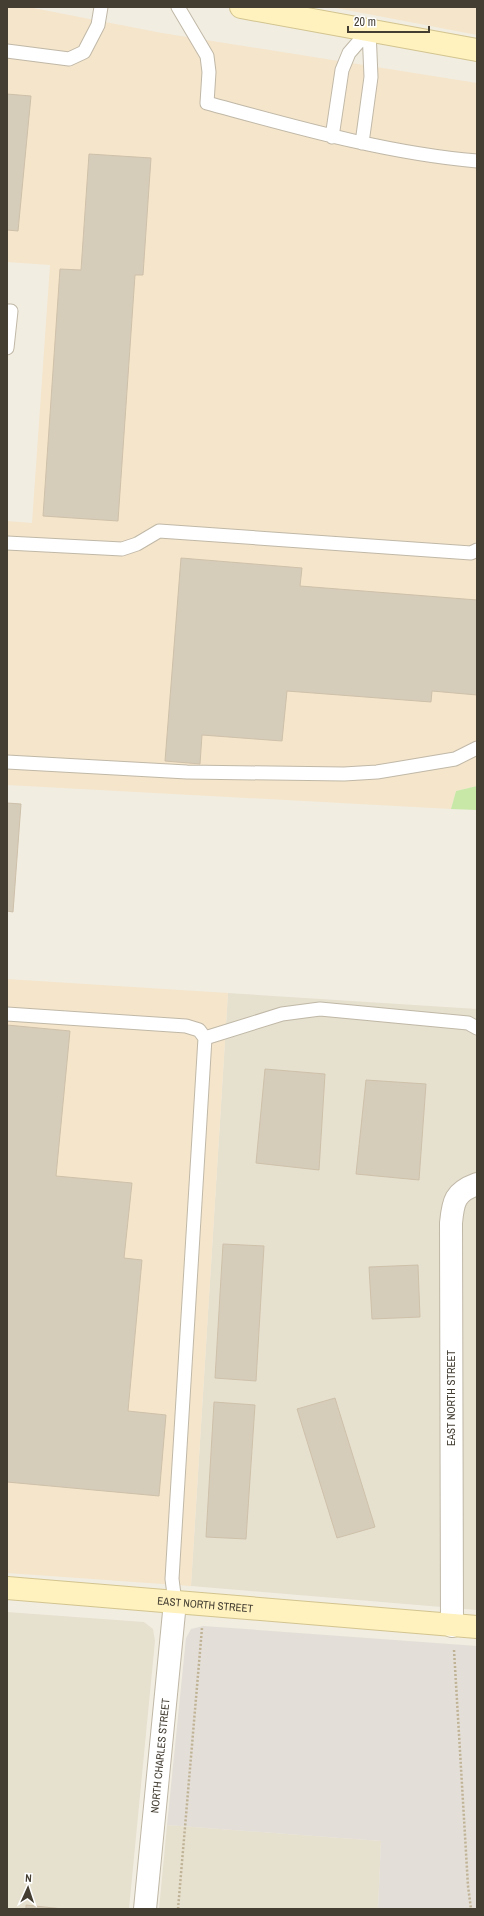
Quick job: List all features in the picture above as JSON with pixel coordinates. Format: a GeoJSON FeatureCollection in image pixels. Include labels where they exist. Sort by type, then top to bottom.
{"type":"FeatureCollection","features":[{"type":"Feature","properties":{"kind":"street"},"geometry":{"type":"LineString","coordinates":[[246,7],[477,50]]}},
{"type":"Feature","properties":{"kind":"street","name":"EAST NORTH STREET"},"geometry":{"type":"LineString","coordinates":[[452,1626],[451,1223],[453,1203],[463,1189],[477,1184]]}},
{"type":"Feature","properties":{"kind":"street","name":"EAST NORTH STREET"},"geometry":{"type":"LineString","coordinates":[[7,1588],[477,1627]]}},
{"type":"Feature","properties":{"kind":"street","name":"NORTH CHARLES STREET"},"geometry":{"type":"LineString","coordinates":[[145,1909],[174,1602]]}},
{"type":"Feature","properties":{"kind":"lane"},"geometry":{"type":"LineString","coordinates":[[7,51],[69,59],[84,52],[98,25],[101,7]]}},
{"type":"Feature","properties":{"kind":"lane"},"geometry":{"type":"LineString","coordinates":[[178,7],[207,56],[209,72],[207,103],[332,137],[434,157],[477,161]]}},
{"type":"Feature","properties":{"kind":"lane"},"geometry":{"type":"LineString","coordinates":[[332,137],[342,70],[349,53],[369,30]]}},
{"type":"Feature","properties":{"kind":"lane"},"geometry":{"type":"LineString","coordinates":[[362,143],[371,77],[369,30]]}},
{"type":"Feature","properties":{"kind":"lane"},"geometry":{"type":"LineString","coordinates":[[7,348],[9,311]]}},
{"type":"Feature","properties":{"kind":"lane"},"geometry":{"type":"LineString","coordinates":[[7,543],[122,549],[137,544],[159,531],[471,553],[477,550]]}},
{"type":"Feature","properties":{"kind":"lane"},"geometry":{"type":"LineString","coordinates":[[7,762],[187,772],[344,774],[377,772],[455,759],[477,748]]}},
{"type":"Feature","properties":{"kind":"lane"},"geometry":{"type":"LineString","coordinates":[[206,1038],[282,1014],[320,1009],[468,1023],[477,1028]]}},
{"type":"Feature","properties":{"kind":"lane"},"geometry":{"type":"LineString","coordinates":[[7,1014],[186,1026],[199,1030],[206,1038],[172,1579],[174,1602]]}},
{"type":"Feature","properties":{"kind":"path"},"geometry":{"type":"LineString","coordinates":[[452,1626],[468,1886],[472,1909]]}},
{"type":"Feature","properties":{"kind":"path"},"geometry":{"type":"LineString","coordinates":[[178,1909],[202,1627]]}},
{"type":"Feature","properties":{"kind":"shaded area"},"geometry":{"type":"Polygon","coordinates":[[[7,7],[28,7],[162,33],[477,83],[477,786],[456,791],[451,809],[7,785],[7,521],[32,523],[50,265],[7,262],[7,7]]]}},
{"type":"Feature","properties":{"kind":"shaded area"},"geometry":{"type":"Polygon","coordinates":[[[331,7],[477,7],[477,35],[415,23],[331,7]]]}},
{"type":"Feature","properties":{"kind":"shaded area"},"geometry":{"type":"Polygon","coordinates":[[[7,979],[228,993],[191,1586],[7,1573],[7,979]]]}},
{"type":"Feature","properties":{"kind":"shaded area"},"geometry":{"type":"Polygon","coordinates":[[[228,993],[477,1009],[477,1610],[191,1586],[228,993]]]}},
{"type":"Feature","properties":{"kind":"shaded area"},"geometry":{"type":"Polygon","coordinates":[[[7,1612],[144,1622],[153,1629],[155,1641],[129,1909],[7,1909],[7,1612]]]}},
{"type":"Feature","properties":{"kind":"shaded area"},"geometry":{"type":"Polygon","coordinates":[[[203,1626],[477,1646],[477,1909],[378,1909],[381,1841],[167,1825],[186,1638],[191,1629],[203,1626]]]}},
{"type":"Feature","properties":{"kind":"shaded area"},"geometry":{"type":"Polygon","coordinates":[[[167,1825],[381,1841],[378,1909],[159,1909],[167,1825]]]}},
{"type":"Feature","properties":{"kind":"green space"},"geometry":{"type":"Polygon","coordinates":[[[477,786],[477,810],[451,809],[456,791],[477,786]]]}},
{"type":"Feature","properties":{"kind":"building"},"geometry":{"type":"Polygon","coordinates":[[[7,94],[31,96],[18,231],[7,230],[7,94]]]}},
{"type":"Feature","properties":{"kind":"building"},"geometry":{"type":"Polygon","coordinates":[[[89,154],[151,158],[143,275],[135,275],[118,521],[43,516],[60,269],[81,270],[89,154]]]}},
{"type":"Feature","properties":{"kind":"building"},"geometry":{"type":"Polygon","coordinates":[[[181,558],[302,568],[300,586],[477,600],[477,695],[432,691],[431,702],[287,691],[282,741],[202,735],[200,764],[165,761],[181,558]]]}},
{"type":"Feature","properties":{"kind":"building"},"geometry":{"type":"Polygon","coordinates":[[[7,803],[21,804],[13,912],[7,911],[7,803]]]}},
{"type":"Feature","properties":{"kind":"building"},"geometry":{"type":"Polygon","coordinates":[[[7,1025],[70,1031],[56,1176],[132,1183],[124,1258],[142,1260],[128,1411],[166,1415],[159,1496],[7,1482],[7,1025]]]}},
{"type":"Feature","properties":{"kind":"building"},"geometry":{"type":"Polygon","coordinates":[[[265,1069],[325,1074],[319,1170],[256,1163],[265,1069]]]}},
{"type":"Feature","properties":{"kind":"building"},"geometry":{"type":"Polygon","coordinates":[[[366,1080],[426,1084],[419,1180],[356,1174],[366,1080]]]}},
{"type":"Feature","properties":{"kind":"building"},"geometry":{"type":"Polygon","coordinates":[[[223,1244],[264,1246],[256,1381],[215,1378],[223,1244]]]}},
{"type":"Feature","properties":{"kind":"building"},"geometry":{"type":"Polygon","coordinates":[[[418,1265],[420,1317],[372,1319],[369,1267],[418,1265]]]}},
{"type":"Feature","properties":{"kind":"building"},"geometry":{"type":"Polygon","coordinates":[[[335,1398],[375,1527],[337,1538],[297,1409],[335,1398]]]}},
{"type":"Feature","properties":{"kind":"building"},"geometry":{"type":"Polygon","coordinates":[[[214,1402],[255,1405],[246,1539],[206,1537],[214,1402]]]}},
{"type":"Feature","properties":{"kind":"building"},"geometry":{"type":"Polygon","coordinates":[[[26,1905],[63,1909],[26,1909],[26,1905]]]}}]}
